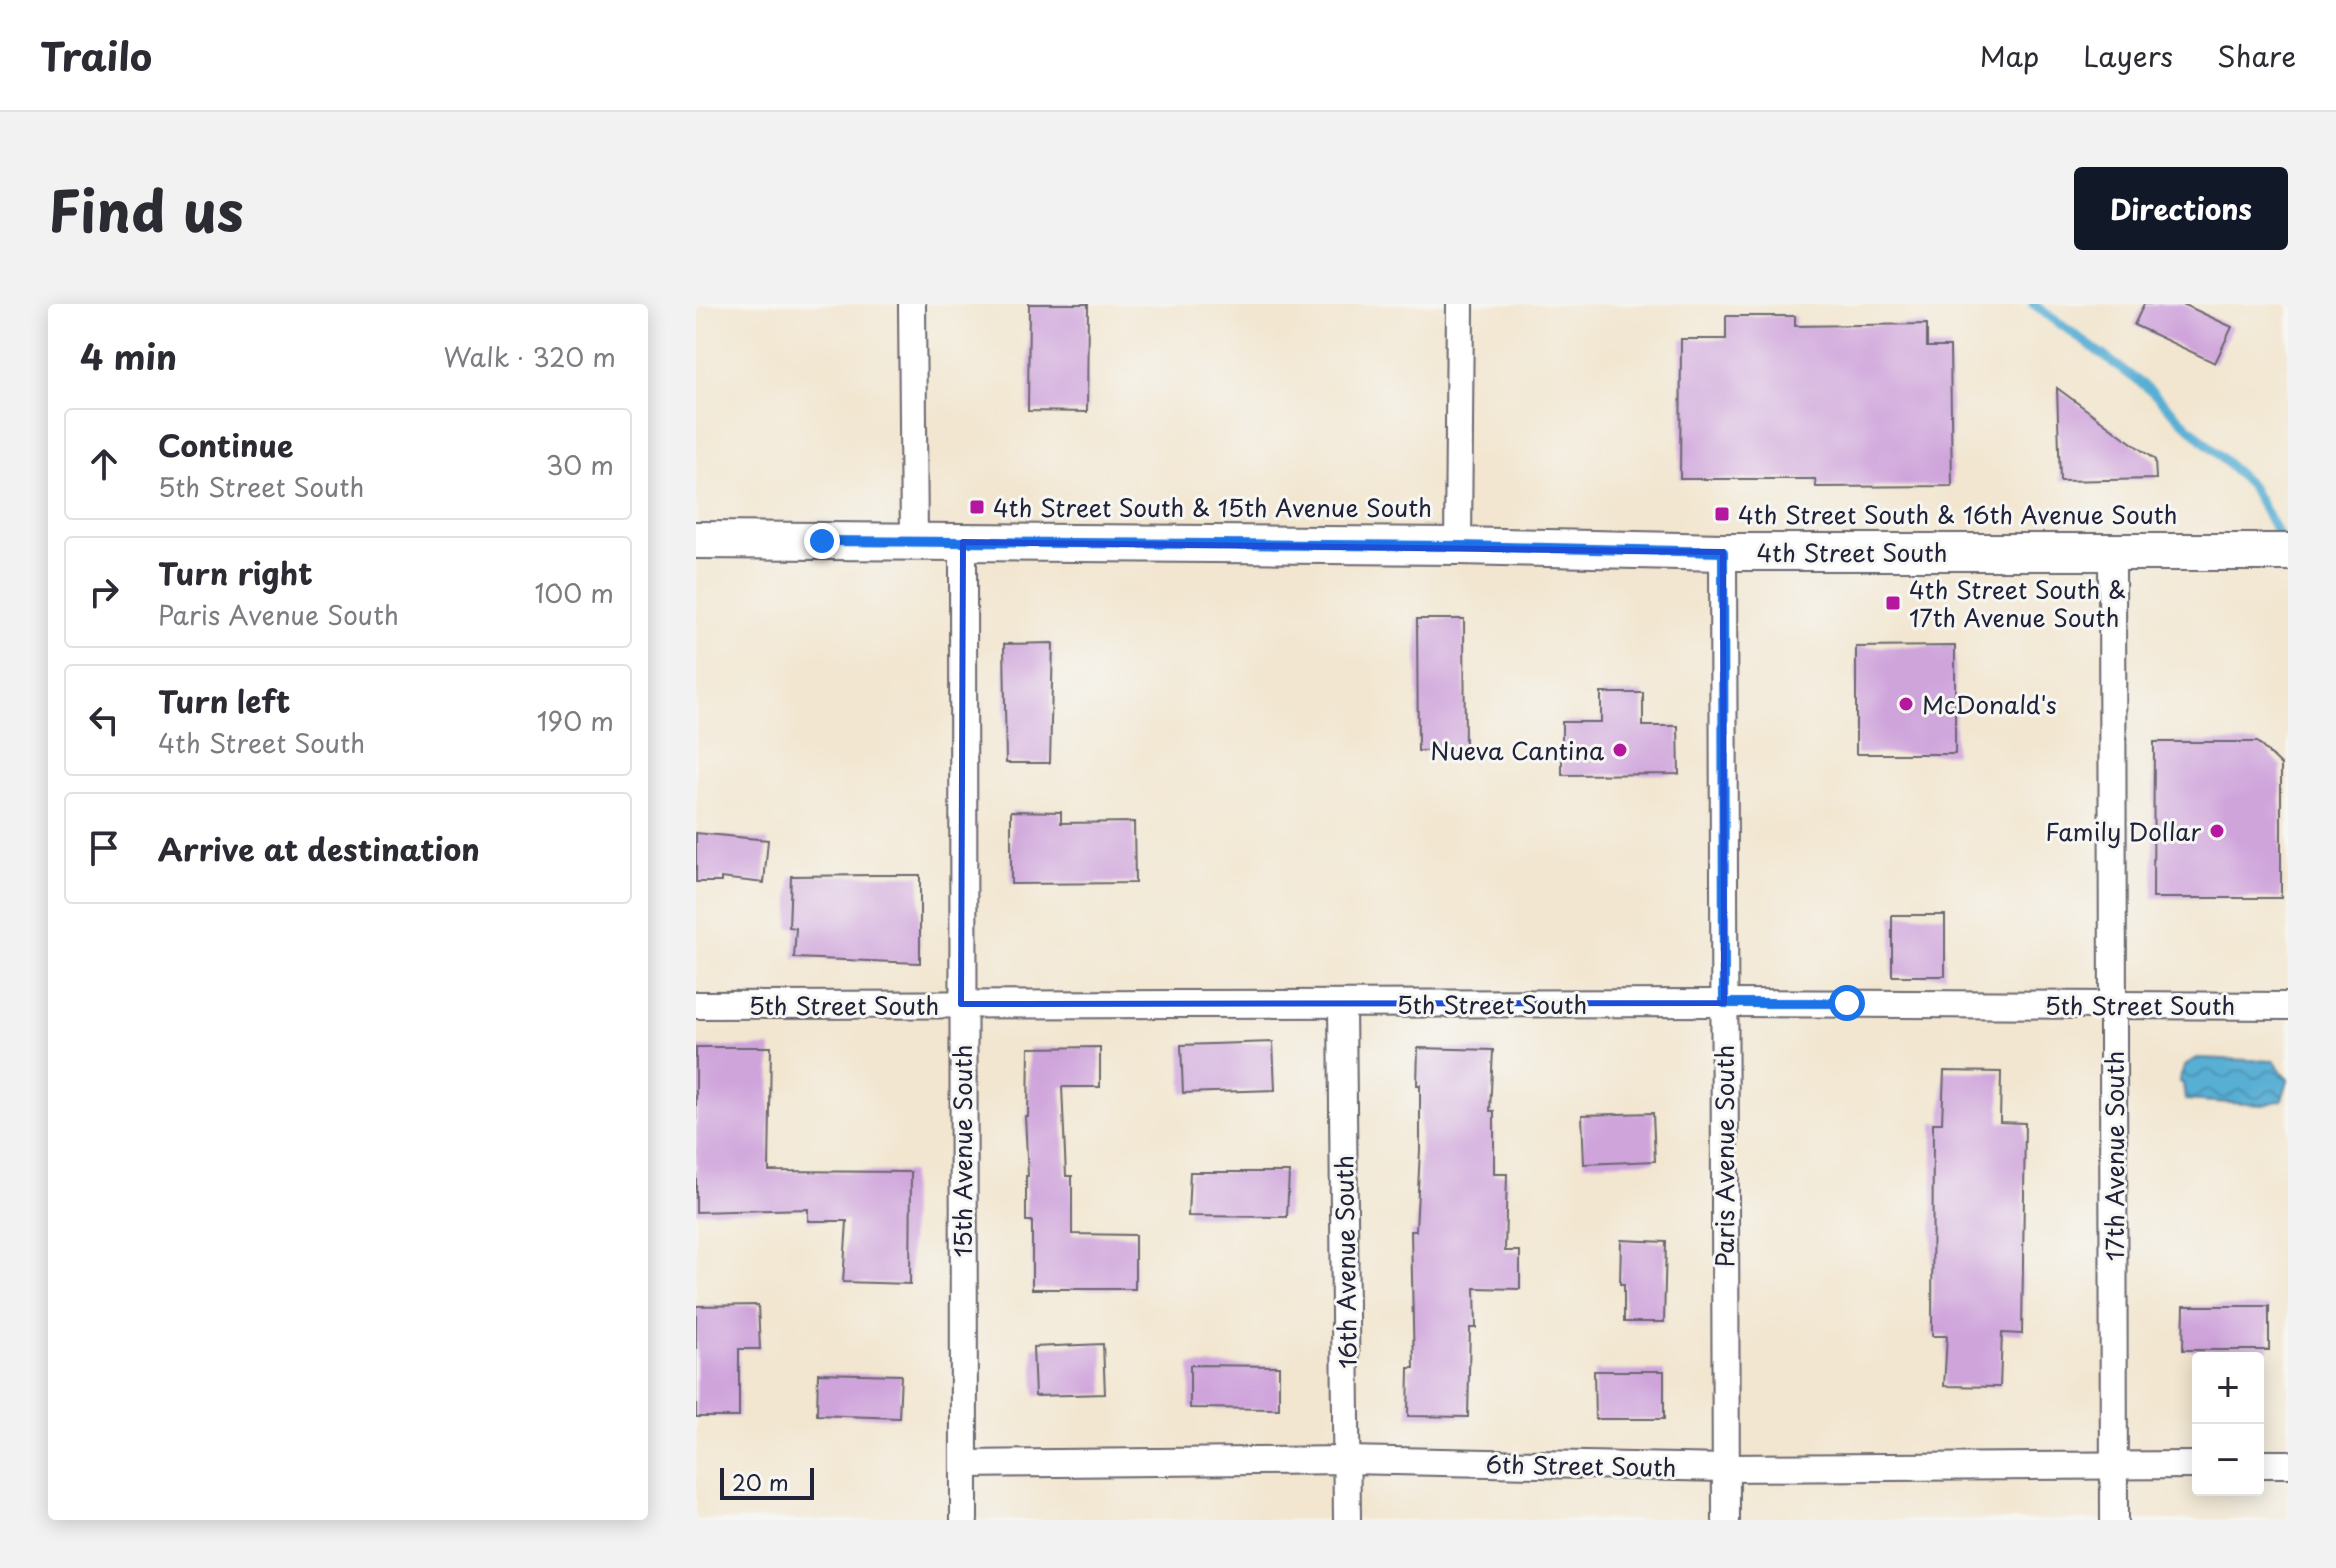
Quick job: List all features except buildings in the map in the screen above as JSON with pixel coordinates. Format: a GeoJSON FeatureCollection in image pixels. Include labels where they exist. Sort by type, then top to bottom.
{"type":"FeatureCollection","features":[{"type":"Feature","properties":{"kind":"main road","name":"4th Street South"},"geometry":{"type":"LineString","coordinates":[[696,540],[1458,546],[1723,552],[2288,552]]}},
{"type":"Feature","properties":{"kind":"street"},"geometry":{"type":"LineString","coordinates":[[912,304],[914,541]]}},
{"type":"Feature","properties":{"kind":"street"},"geometry":{"type":"LineString","coordinates":[[1458,546],[1460,304]]}},
{"type":"Feature","properties":{"kind":"street","name":"15th Avenue South"},"geometry":{"type":"LineString","coordinates":[[963,542],[961,1004],[964,1520]]}},
{"type":"Feature","properties":{"kind":"street","name":"17th Avenue South"},"geometry":{"type":"LineString","coordinates":[[2112,551],[2114,1520]]}},
{"type":"Feature","properties":{"kind":"street","name":"Paris Avenue South"},"geometry":{"type":"LineString","coordinates":[[1723,552],[1726,1520]]}},
{"type":"Feature","properties":{"kind":"street","name":"5th Street South"},"geometry":{"type":"LineString","coordinates":[[696,1005],[1724,1003],[2288,1006]]}},
{"type":"Feature","properties":{"kind":"street","name":"16th Avenue South"},"geometry":{"type":"LineString","coordinates":[[1342,1005],[1347,1520]]}},
{"type":"Feature","properties":{"kind":"street","name":"6th Street South"},"geometry":{"type":"LineString","coordinates":[[964,1464],[1347,1460],[1726,1468],[2192,1465]]}},
{"type":"Feature","properties":{"kind":"street"},"geometry":{"type":"LineString","coordinates":[[2264,1464],[2288,1464]]}},
{"type":"Feature","properties":{"kind":"highlighted area"},"geometry":{"type":"Polygon","coordinates":[[[963,542],[1723,552],[1724,1003],[961,1004],[963,542]]]}},
{"type":"Feature","properties":{"kind":"water"},"geometry":{"type":"Polygon","coordinates":[[[2198,1058],[2274,1061],[2288,1080],[2282,1100],[2263,1105],[2185,1100],[2180,1077],[2187,1064],[2198,1058]]]}},
{"type":"Feature","properties":{"kind":"waterway"},"geometry":{"type":"LineString","coordinates":[[2033,304],[2149,389],[2251,486],[2283,543]]}},
{"type":"Feature","properties":{"kind":"place","name":"4th Street South & 15th Avenue South"},"geometry":{"type":"Point","coordinates":[977,507]}},
{"type":"Feature","properties":{"kind":"place","name":"4th Street South & 16th Avenue South"},"geometry":{"type":"Point","coordinates":[1722,514]}},
{"type":"Feature","properties":{"kind":"place","name":"4th Street South & 17th Avenue South"},"geometry":{"type":"Point","coordinates":[1893,603]}},
{"type":"Feature","properties":{"kind":"place","name":"McDonald's"},"geometry":{"type":"Point","coordinates":[1906,704]}},
{"type":"Feature","properties":{"kind":"place","name":"Nueva Cantina"},"geometry":{"type":"Point","coordinates":[1620,750]}},
{"type":"Feature","properties":{"kind":"place","name":"Family Dollar"},"geometry":{"type":"Point","coordinates":[2217,831]}},
{"type":"Feature","properties":{"kind":"route"},"geometry":{"type":"LineString","coordinates":[[822,541],[1458,546],[1723,552],[1724,1003],[1847,1003]]}}]}
